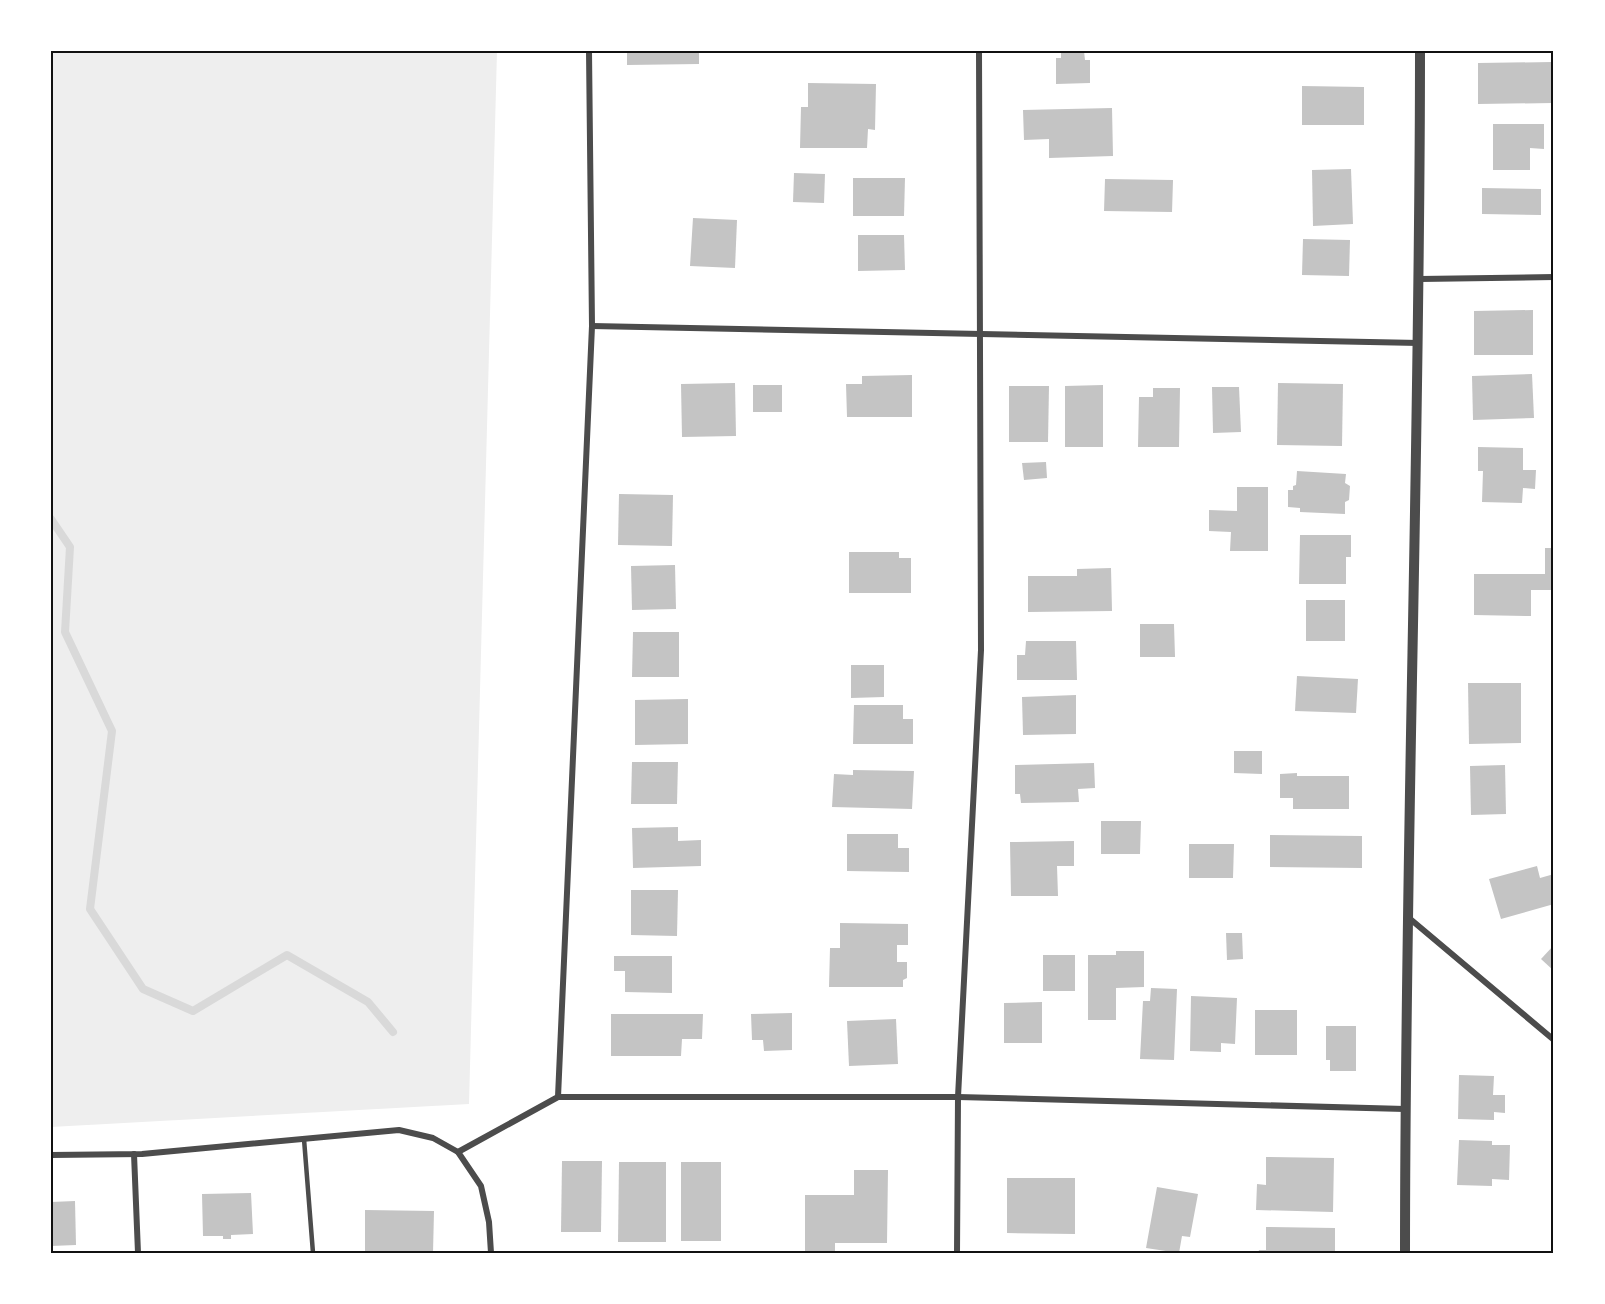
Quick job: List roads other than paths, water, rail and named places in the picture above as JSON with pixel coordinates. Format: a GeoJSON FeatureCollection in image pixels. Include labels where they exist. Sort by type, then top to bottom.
{"type":"FeatureCollection","features":[{"type":"Feature","properties":{"kind":"street"},"geometry":{"type":"LineString","coordinates":[[558,1097],[592,326],[589,51]]}},
{"type":"Feature","properties":{"kind":"street"},"geometry":{"type":"LineString","coordinates":[[957,1253],[958,1097],[981,650],[979,51]]}},
{"type":"Feature","properties":{"kind":"street"},"geometry":{"type":"LineString","coordinates":[[1405,1253],[1412,639],[1420,279],[1420,51]]}},
{"type":"Feature","properties":{"kind":"street"},"geometry":{"type":"LineString","coordinates":[[1420,279],[1554,277]]}},
{"type":"Feature","properties":{"kind":"street"},"geometry":{"type":"LineString","coordinates":[[592,326],[1419,343]]}},
{"type":"Feature","properties":{"kind":"street"},"geometry":{"type":"LineString","coordinates":[[1409,918],[1554,1040]]}},
{"type":"Feature","properties":{"kind":"street"},"geometry":{"type":"LineString","coordinates":[[458,1152],[558,1097],[958,1097],[1405,1109]]}},
{"type":"Feature","properties":{"kind":"street"},"geometry":{"type":"LineString","coordinates":[[51,1155],[134,1154],[399,1131],[433,1138],[458,1152],[481,1186],[489,1222],[491,1253]]}},
{"type":"Feature","properties":{"kind":"street"},"geometry":{"type":"LineString","coordinates":[[134,1154],[138,1253]]}},
{"type":"Feature","properties":{"kind":"lane"},"geometry":{"type":"LineString","coordinates":[[304,1139],[313,1253]]}},
{"type":"Feature","properties":{"kind":"waterway"},"geometry":{"type":"LineString","coordinates":[[51,519],[70,547],[65,632],[112,731],[90,909],[143,989],[193,1011],[287,955],[368,1002],[393,1032]]}}]}
